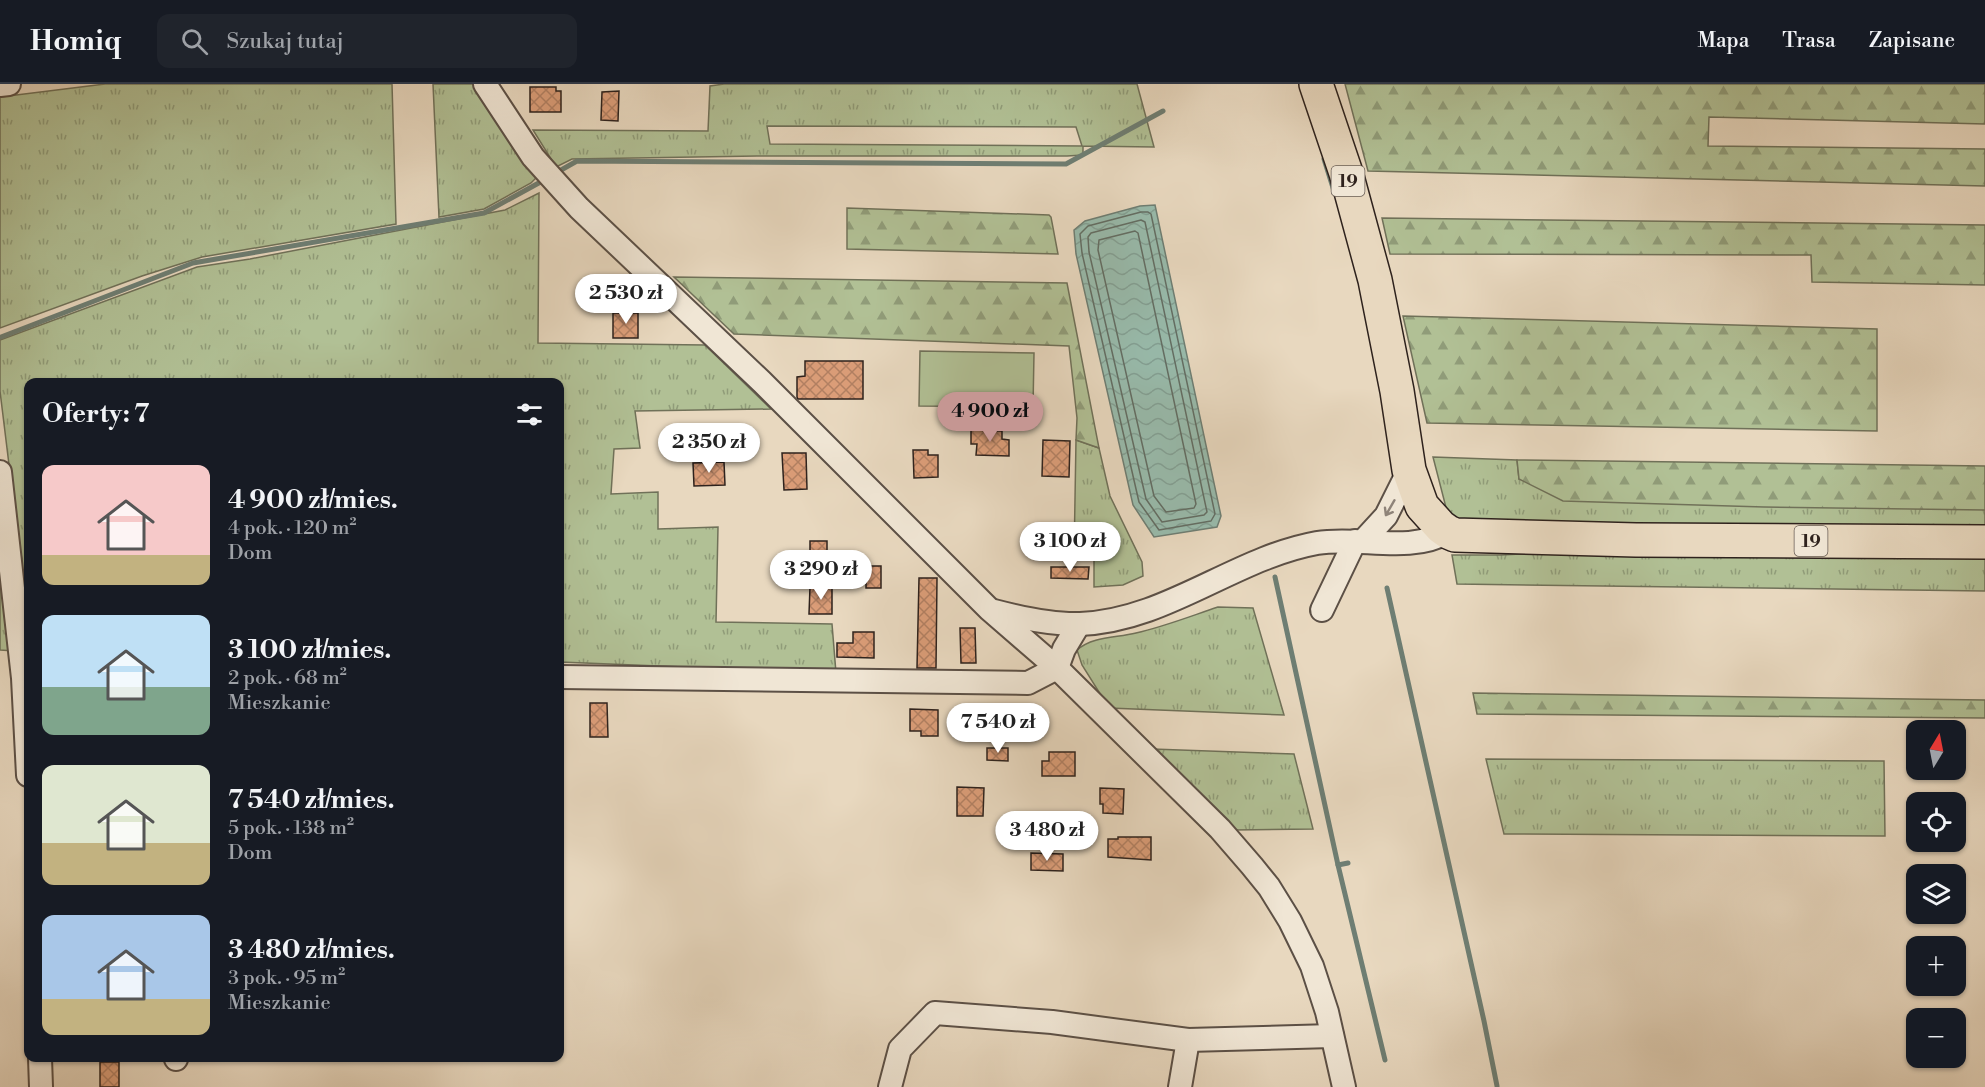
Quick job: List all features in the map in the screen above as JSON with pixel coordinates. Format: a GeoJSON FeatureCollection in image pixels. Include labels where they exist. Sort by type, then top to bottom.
{"type":"FeatureCollection","features":[{"type":"Feature","properties":{"kind":"highway","name":"19"},"geometry":{"type":"LineString","coordinates":[[1316,84],[1346,173],[1375,280],[1397,392],[1409,470],[1422,506],[1448,532],[1455,535],[1636,540],[1985,542]]}},
{"type":"Feature","properties":{"kind":"street"},"geometry":{"type":"LineString","coordinates":[[0,85],[9,84]]}},
{"type":"Feature","properties":{"kind":"street"},"geometry":{"type":"LineString","coordinates":[[485,84],[533,157],[579,207],[762,382],[990,610],[1057,668],[1220,828],[1269,887],[1290,921],[1312,966],[1327,1012],[1344,1083]]}},
{"type":"Feature","properties":{"kind":"street"},"geometry":{"type":"LineString","coordinates":[[1322,610],[1359,541],[1386,516],[1409,470]]}},
{"type":"Feature","properties":{"kind":"street"},"geometry":{"type":"LineString","coordinates":[[0,472],[24,648]]}},
{"type":"Feature","properties":{"kind":"street"},"geometry":{"type":"LineString","coordinates":[[990,610],[1040,620],[1079,624],[1126,617],[1270,556],[1319,543],[1359,541],[1411,543],[1439,537],[1448,532]]}},
{"type":"Feature","properties":{"kind":"street"},"geometry":{"type":"LineString","coordinates":[[564,677],[1004,684],[1035,681],[1057,668],[1064,649],[1079,624]]}},
{"type":"Feature","properties":{"kind":"street"},"geometry":{"type":"LineString","coordinates":[[890,1087],[900,1049],[934,1013],[1052,1022],[1188,1040],[1332,1036]]}},
{"type":"Feature","properties":{"kind":"street"},"geometry":{"type":"LineString","coordinates":[[1180,1087],[1188,1040]]}},
{"type":"Feature","properties":{"kind":"street"},"geometry":{"type":"LineString","coordinates":[[40,1062],[42,1087]]}},
{"type":"Feature","properties":{"kind":"green space"},"geometry":{"type":"Polygon","coordinates":[[[105,84],[392,84],[396,224],[202,257],[142,276],[0,328],[0,97],[105,84]]]}},
{"type":"Feature","properties":{"kind":"green space"},"geometry":{"type":"Polygon","coordinates":[[[433,84],[476,84],[537,177],[531,183],[484,209],[439,217],[433,84]]]}},
{"type":"Feature","properties":{"kind":"green space"},"geometry":{"type":"Polygon","coordinates":[[[724,84],[1137,84],[1154,147],[1083,146],[1083,155],[1067,156],[757,156],[572,159],[556,167],[533,130],[708,131],[710,86],[724,84]],[[767,126],[770,144],[1082,146],[1076,127],[767,126]]]}},
{"type":"Feature","properties":{"kind":"green space"},"geometry":{"type":"Polygon","coordinates":[[[1345,84],[1985,84],[1985,124],[1709,117],[1708,146],[1985,149],[1985,186],[1368,171],[1345,84]]]}},
{"type":"Feature","properties":{"kind":"green space"},"geometry":{"type":"Polygon","coordinates":[[[539,193],[538,343],[705,345],[771,409],[635,411],[640,448],[614,449],[611,494],[658,492],[658,529],[718,527],[716,622],[832,624],[836,673],[564,662],[564,378],[24,378],[24,587],[0,391],[0,340],[197,267],[505,210],[539,193]]]}},
{"type":"Feature","properties":{"kind":"green space"},"geometry":{"type":"Polygon","coordinates":[[[847,208],[1049,215],[1058,254],[847,249],[847,208]]]}},
{"type":"Feature","properties":{"kind":"green space"},"geometry":{"type":"Polygon","coordinates":[[[1382,218],[1985,225],[1985,285],[1812,282],[1811,255],[1390,254],[1382,218]]]}},
{"type":"Feature","properties":{"kind":"green space"},"geometry":{"type":"Polygon","coordinates":[[[674,277],[1067,283],[1099,448],[1076,440],[1077,418],[1069,346],[734,334],[674,277]]]}},
{"type":"Feature","properties":{"kind":"green space"},"geometry":{"type":"Polygon","coordinates":[[[1403,316],[1877,329],[1877,431],[1427,423],[1403,316]]]}},
{"type":"Feature","properties":{"kind":"green space"},"geometry":{"type":"Polygon","coordinates":[[[920,351],[1034,353],[1033,407],[919,406],[920,351]]]}},
{"type":"Feature","properties":{"kind":"green space"},"geometry":{"type":"Polygon","coordinates":[[[1076,440],[1099,448],[1110,496],[1142,562],[1143,576],[1123,585],[1094,587],[1094,560],[1074,558],[1076,440]]]}},
{"type":"Feature","properties":{"kind":"green space"},"geometry":{"type":"Polygon","coordinates":[[[1433,457],[1517,460],[1519,479],[1985,508],[1985,529],[1450,523],[1433,457]]]}},
{"type":"Feature","properties":{"kind":"green space"},"geometry":{"type":"Polygon","coordinates":[[[1517,460],[1985,466],[1985,510],[1563,501],[1519,479],[1517,460]]]}},
{"type":"Feature","properties":{"kind":"green space"},"geometry":{"type":"Polygon","coordinates":[[[0,541],[14,651],[0,650],[0,541]]]}},
{"type":"Feature","properties":{"kind":"green space"},"geometry":{"type":"Polygon","coordinates":[[[1592,550],[1985,555],[1985,591],[1457,584],[1452,555],[1592,550]]]}},
{"type":"Feature","properties":{"kind":"green space"},"geometry":{"type":"Polygon","coordinates":[[[1218,607],[1253,608],[1284,715],[1109,708],[1082,665],[1077,650],[1090,642],[1146,631],[1218,607]]]}},
{"type":"Feature","properties":{"kind":"green space"},"geometry":{"type":"Polygon","coordinates":[[[1473,693],[1985,700],[1985,718],[1477,714],[1473,693]]]}},
{"type":"Feature","properties":{"kind":"green space"},"geometry":{"type":"Polygon","coordinates":[[[1152,749],[1294,754],[1313,829],[1234,830],[1152,749]]]}},
{"type":"Feature","properties":{"kind":"green space"},"geometry":{"type":"Polygon","coordinates":[[[1486,759],[1884,761],[1885,836],[1504,834],[1486,759]]]}},
{"type":"Feature","properties":{"kind":"water"},"geometry":{"type":"Polygon","coordinates":[[[1155,205],[1221,516],[1217,527],[1154,537],[1133,505],[1076,254],[1074,230],[1085,221],[1140,206],[1155,205]]]}},
{"type":"Feature","properties":{"kind":"building"},"geometry":{"type":"Polygon","coordinates":[[[530,87],[556,87],[556,91],[561,91],[561,112],[530,112],[530,87]]]}},
{"type":"Feature","properties":{"kind":"building"},"geometry":{"type":"Polygon","coordinates":[[[619,91],[618,121],[601,120],[602,92],[619,91]]]}},
{"type":"Feature","properties":{"kind":"building"},"geometry":{"type":"Polygon","coordinates":[[[613,313],[638,313],[638,338],[613,338],[613,313]]]}},
{"type":"Feature","properties":{"kind":"building"},"geometry":{"type":"Polygon","coordinates":[[[805,361],[863,361],[863,399],[798,399],[797,377],[805,376],[805,361]]]}},
{"type":"Feature","properties":{"kind":"building"},"geometry":{"type":"Polygon","coordinates":[[[971,430],[1002,431],[1002,439],[1009,440],[1009,456],[976,455],[977,444],[971,444],[971,430]]]}},
{"type":"Feature","properties":{"kind":"building"},"geometry":{"type":"Polygon","coordinates":[[[1043,440],[1070,441],[1069,477],[1042,476],[1043,440]]]}},
{"type":"Feature","properties":{"kind":"building"},"geometry":{"type":"Polygon","coordinates":[[[913,450],[928,450],[928,455],[938,455],[938,477],[914,478],[913,450]]]}},
{"type":"Feature","properties":{"kind":"building"},"geometry":{"type":"Polygon","coordinates":[[[782,453],[806,453],[807,489],[784,490],[782,453]]]}},
{"type":"Feature","properties":{"kind":"building"},"geometry":{"type":"Polygon","coordinates":[[[724,462],[725,485],[694,486],[693,463],[724,462]]]}},
{"type":"Feature","properties":{"kind":"building"},"geometry":{"type":"Polygon","coordinates":[[[810,541],[827,541],[827,563],[810,563],[810,541]]]}},
{"type":"Feature","properties":{"kind":"building"},"geometry":{"type":"Polygon","coordinates":[[[866,566],[881,566],[881,588],[866,588],[866,566]]]}},
{"type":"Feature","properties":{"kind":"building"},"geometry":{"type":"Polygon","coordinates":[[[1051,567],[1089,567],[1088,579],[1051,578],[1051,567]]]}},
{"type":"Feature","properties":{"kind":"building"},"geometry":{"type":"Polygon","coordinates":[[[919,578],[937,578],[936,668],[917,668],[919,578]]]}},
{"type":"Feature","properties":{"kind":"building"},"geometry":{"type":"Polygon","coordinates":[[[810,587],[832,588],[832,614],[809,614],[810,587]]]}},
{"type":"Feature","properties":{"kind":"building"},"geometry":{"type":"Polygon","coordinates":[[[960,628],[975,628],[976,663],[961,663],[960,628]]]}},
{"type":"Feature","properties":{"kind":"building"},"geometry":{"type":"Polygon","coordinates":[[[853,632],[874,632],[874,658],[837,657],[837,643],[853,643],[853,632]]]}},
{"type":"Feature","properties":{"kind":"building"},"geometry":{"type":"Polygon","coordinates":[[[590,703],[607,703],[608,737],[590,737],[590,703]]]}},
{"type":"Feature","properties":{"kind":"building"},"geometry":{"type":"Polygon","coordinates":[[[910,709],[938,710],[938,736],[921,736],[921,731],[910,731],[910,709]]]}},
{"type":"Feature","properties":{"kind":"building"},"geometry":{"type":"Polygon","coordinates":[[[987,748],[1008,748],[1008,761],[987,760],[987,748]]]}},
{"type":"Feature","properties":{"kind":"building"},"geometry":{"type":"Polygon","coordinates":[[[1049,752],[1075,752],[1075,776],[1042,776],[1042,761],[1049,761],[1049,752]]]}},
{"type":"Feature","properties":{"kind":"building"},"geometry":{"type":"Polygon","coordinates":[[[957,787],[984,788],[983,816],[957,816],[957,787]]]}},
{"type":"Feature","properties":{"kind":"building"},"geometry":{"type":"Polygon","coordinates":[[[1100,788],[1124,789],[1123,814],[1103,813],[1103,804],[1100,804],[1100,788]]]}},
{"type":"Feature","properties":{"kind":"building"},"geometry":{"type":"Polygon","coordinates":[[[1118,837],[1151,837],[1151,860],[1108,857],[1108,839],[1118,839],[1118,837]]]}},
{"type":"Feature","properties":{"kind":"building"},"geometry":{"type":"Polygon","coordinates":[[[1031,853],[1063,854],[1063,871],[1031,870],[1031,853]]]}},
{"type":"Feature","properties":{"kind":"building"},"geometry":{"type":"Polygon","coordinates":[[[100,1062],[119,1062],[119,1087],[100,1087],[100,1062]]]}},
{"type":"Feature","properties":{"kind":"waterway"},"geometry":{"type":"LineString","coordinates":[[554,174],[577,161],[1066,164],[1163,111]]}},
{"type":"Feature","properties":{"kind":"waterway"},"geometry":{"type":"LineString","coordinates":[[1324,159],[1334,191]]}},
{"type":"Feature","properties":{"kind":"waterway"},"geometry":{"type":"LineString","coordinates":[[1,337],[193,263],[484,213],[546,179]]}},
{"type":"Feature","properties":{"kind":"waterway"},"geometry":{"type":"LineString","coordinates":[[1275,577],[1338,865],[1385,1060]]}},
{"type":"Feature","properties":{"kind":"waterway"},"geometry":{"type":"LineString","coordinates":[[1387,588],[1497,1086]]}},
{"type":"Feature","properties":{"kind":"waterway"},"geometry":{"type":"LineString","coordinates":[[1338,865],[1348,863]]}}]}
